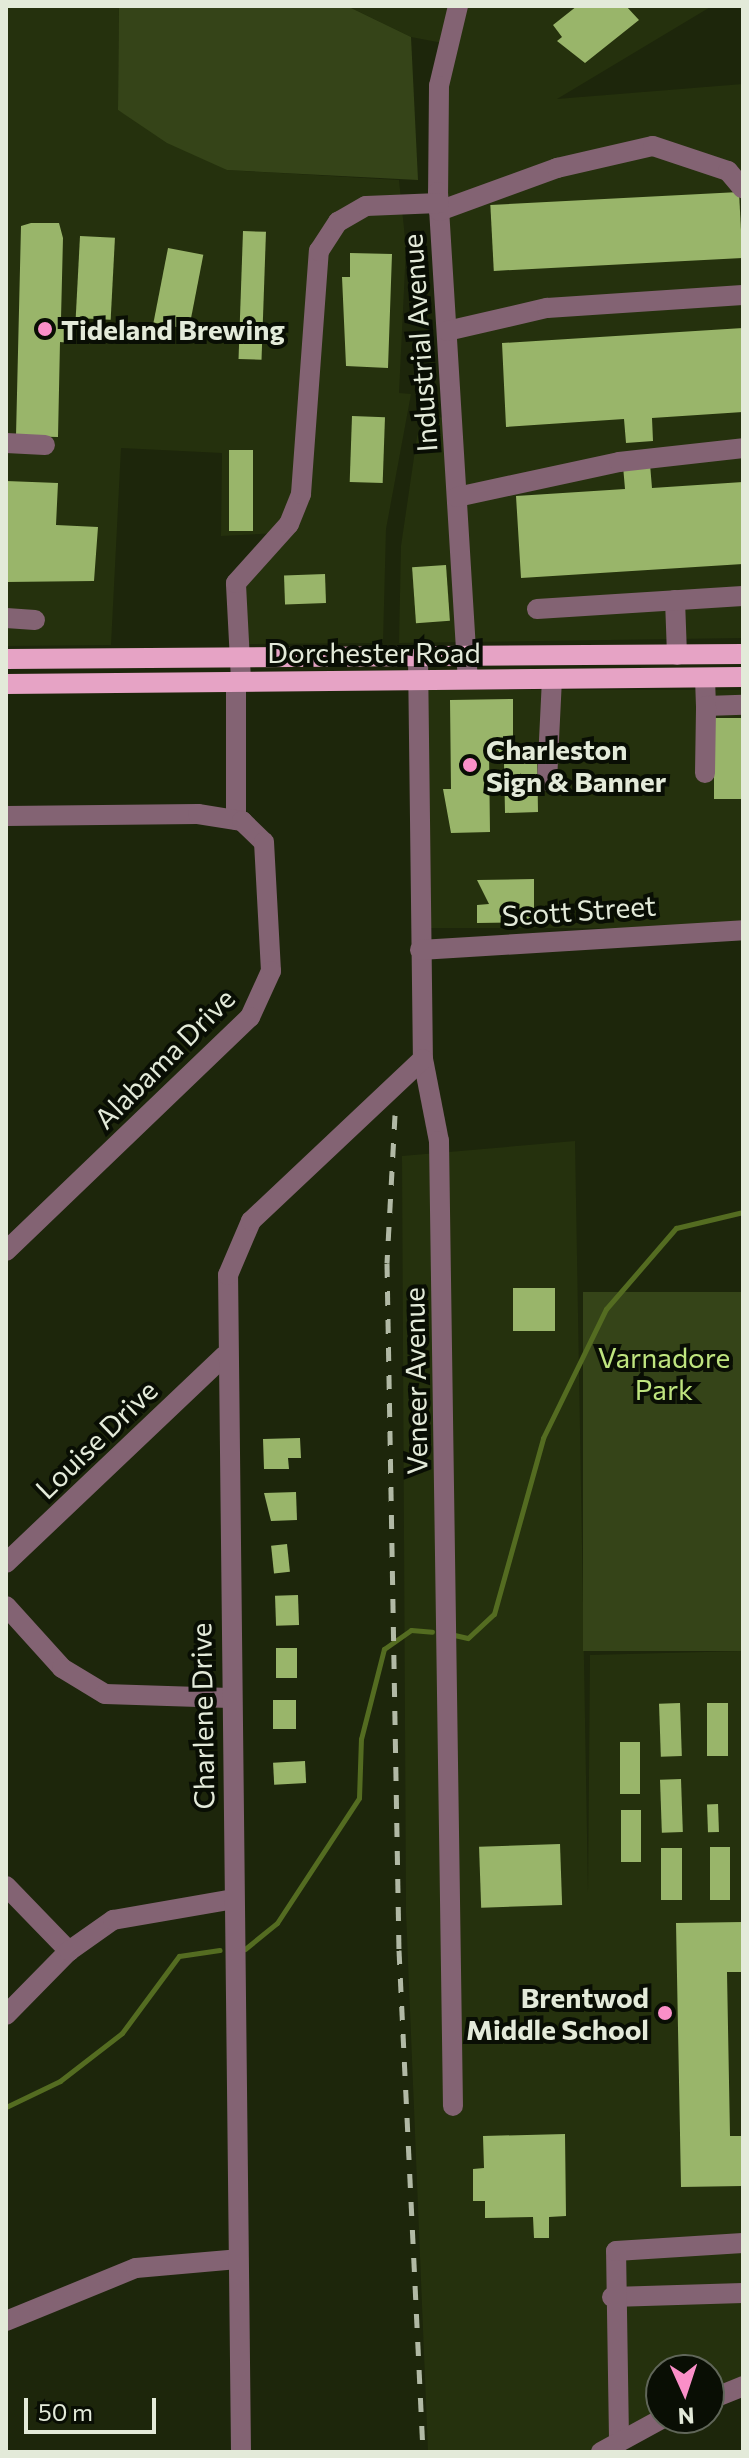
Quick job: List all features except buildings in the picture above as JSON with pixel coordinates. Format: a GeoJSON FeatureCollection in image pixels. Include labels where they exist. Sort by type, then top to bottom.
{"type":"FeatureCollection","features":[{"type":"Feature","properties":{"kind":"main road","name":"Dorchester Road"},"geometry":{"type":"LineString","coordinates":[[6,659],[743,654]]}},
{"type":"Feature","properties":{"kind":"main road","name":"Dorchester Road"},"geometry":{"type":"LineString","coordinates":[[6,684],[743,677]]}},
{"type":"Feature","properties":{"kind":"street","name":"Industrial Avenue"},"geometry":{"type":"LineString","coordinates":[[458,6],[439,86],[439,207],[468,679]]}},
{"type":"Feature","properties":{"kind":"street"},"geometry":{"type":"LineString","coordinates":[[6,816],[236,820],[240,657],[236,583],[295,513],[302,468],[319,251],[338,222],[366,206],[439,207],[557,168],[653,146],[728,171],[743,189]]}},
{"type":"Feature","properties":{"kind":"street"},"geometry":{"type":"LineString","coordinates":[[447,331],[547,308],[743,295]]}},
{"type":"Feature","properties":{"kind":"street"},"geometry":{"type":"LineString","coordinates":[[6,443],[45,445]]}},
{"type":"Feature","properties":{"kind":"street"},"geometry":{"type":"LineString","coordinates":[[457,497],[619,462],[743,448]]}},
{"type":"Feature","properties":{"kind":"street"},"geometry":{"type":"LineString","coordinates":[[537,609],[743,596]]}},
{"type":"Feature","properties":{"kind":"street"},"geometry":{"type":"LineString","coordinates":[[675,600],[677,655]]}},
{"type":"Feature","properties":{"kind":"street"},"geometry":{"type":"LineString","coordinates":[[6,618],[35,620]]}},
{"type":"Feature","properties":{"kind":"street","name":"Veneer Avenue"},"geometry":{"type":"LineString","coordinates":[[418,656],[423,1059],[439,1141],[453,2106]]}},
{"type":"Feature","properties":{"kind":"street"},"geometry":{"type":"LineString","coordinates":[[705,678],[705,773]]}},
{"type":"Feature","properties":{"kind":"street"},"geometry":{"type":"LineString","coordinates":[[547,781],[552,679]]}},
{"type":"Feature","properties":{"kind":"street"},"geometry":{"type":"LineString","coordinates":[[706,706],[743,705]]}},
{"type":"Feature","properties":{"kind":"street","name":"Alabama Drive"},"geometry":{"type":"LineString","coordinates":[[6,1251],[250,1017],[265,994],[271,971],[264,842],[236,820]]}},
{"type":"Feature","properties":{"kind":"street","name":"Scott Street"},"geometry":{"type":"LineString","coordinates":[[420,950],[743,930]]}},
{"type":"Feature","properties":{"kind":"street","name":"Charlene Drive"},"geometry":{"type":"LineString","coordinates":[[241,2452],[224,1356],[228,1275],[251,1221],[423,1059]]}},
{"type":"Feature","properties":{"kind":"street","name":"Louise Drive"},"geometry":{"type":"LineString","coordinates":[[6,1563],[224,1356]]}},
{"type":"Feature","properties":{"kind":"street"},"geometry":{"type":"LineString","coordinates":[[6,1606],[62,1668],[105,1694],[230,1698]]}},
{"type":"Feature","properties":{"kind":"street"},"geometry":{"type":"LineString","coordinates":[[6,1886],[69,1951]]}},
{"type":"Feature","properties":{"kind":"street"},"geometry":{"type":"LineString","coordinates":[[6,2015],[69,1951],[127,1916],[233,1899]]}},
{"type":"Feature","properties":{"kind":"street"},"geometry":{"type":"LineString","coordinates":[[619,2439],[614,2408],[611,2263],[621,2246],[743,2243]]}},
{"type":"Feature","properties":{"kind":"street"},"geometry":{"type":"LineString","coordinates":[[6,2321],[136,2268],[238,2259]]}},
{"type":"Feature","properties":{"kind":"street"},"geometry":{"type":"LineString","coordinates":[[612,2297],[743,2293]]}},
{"type":"Feature","properties":{"kind":"street"},"geometry":{"type":"LineString","coordinates":[[601,2452],[645,2427]]}},
{"type":"Feature","properties":{"kind":"shaded area"},"geometry":{"type":"Polygon","coordinates":[[[6,6],[119,6],[118,110],[227,170],[399,180],[406,248],[399,393],[411,394],[386,529],[383,643],[239,644],[235,598],[279,533],[221,536],[222,453],[121,448],[111,645],[6,646],[6,6]]]}},
{"type":"Feature","properties":{"kind":"shaded area"},"geometry":{"type":"Polygon","coordinates":[[[347,6],[712,6],[557,99],[743,84],[743,638],[399,643],[401,546],[417,437],[423,418],[451,417],[438,192],[448,44],[411,37],[347,6]]]}},
{"type":"Feature","properties":{"kind":"shaded area"},"geometry":{"type":"Polygon","coordinates":[[[418,690],[743,690],[743,928],[418,928],[418,690]]]}},
{"type":"Feature","properties":{"kind":"shaded area"},"geometry":{"type":"Polygon","coordinates":[[[575,1141],[588,1893],[590,1655],[743,1651],[743,2386],[725,2393],[725,2354],[645,2354],[645,2427],[601,2452],[428,2452],[406,1912],[402,1156],[575,1141]]]}},
{"type":"Feature","properties":{"kind":"green space"},"geometry":{"type":"Polygon","coordinates":[[[119,6],[347,6],[411,37],[418,180],[227,170],[167,143],[118,110],[119,6]]]}},
{"type":"Feature","properties":{"kind":"green space","name":"Varnadore Park"},"geometry":{"type":"Polygon","coordinates":[[[583,1292],[743,1292],[743,1651],[583,1651],[583,1292]]]}},
{"type":"Feature","properties":{"kind":"waterway"},"geometry":{"type":"LineString","coordinates":[[450,1634],[468,1638],[494,1614],[543,1438],[606,1309],[676,1228],[743,1212]]}},
{"type":"Feature","properties":{"kind":"waterway"},"geometry":{"type":"LineString","coordinates":[[245,1949],[277,1923],[359,1798],[361,1739],[384,1649],[411,1630],[432,1632]]}},
{"type":"Feature","properties":{"kind":"waterway"},"geometry":{"type":"LineString","coordinates":[[6,2107],[60,2081],[122,2033],[179,1956],[220,1950]]}},
{"type":"Feature","properties":{"kind":"railway"},"geometry":{"type":"LineString","coordinates":[[395,1115],[387,1263],[399,1950],[423,2452]]}},
{"type":"Feature","properties":{"kind":"place","name":"Tideland Brewing"},"geometry":{"type":"Point","coordinates":[45,329]}},
{"type":"Feature","properties":{"kind":"place","name":"Charleston Sign & Banner"},"geometry":{"type":"Point","coordinates":[470,765]}},
{"type":"Feature","properties":{"kind":"place","name":"Brentwod Middle School"},"geometry":{"type":"Point","coordinates":[665,2013]}}]}
